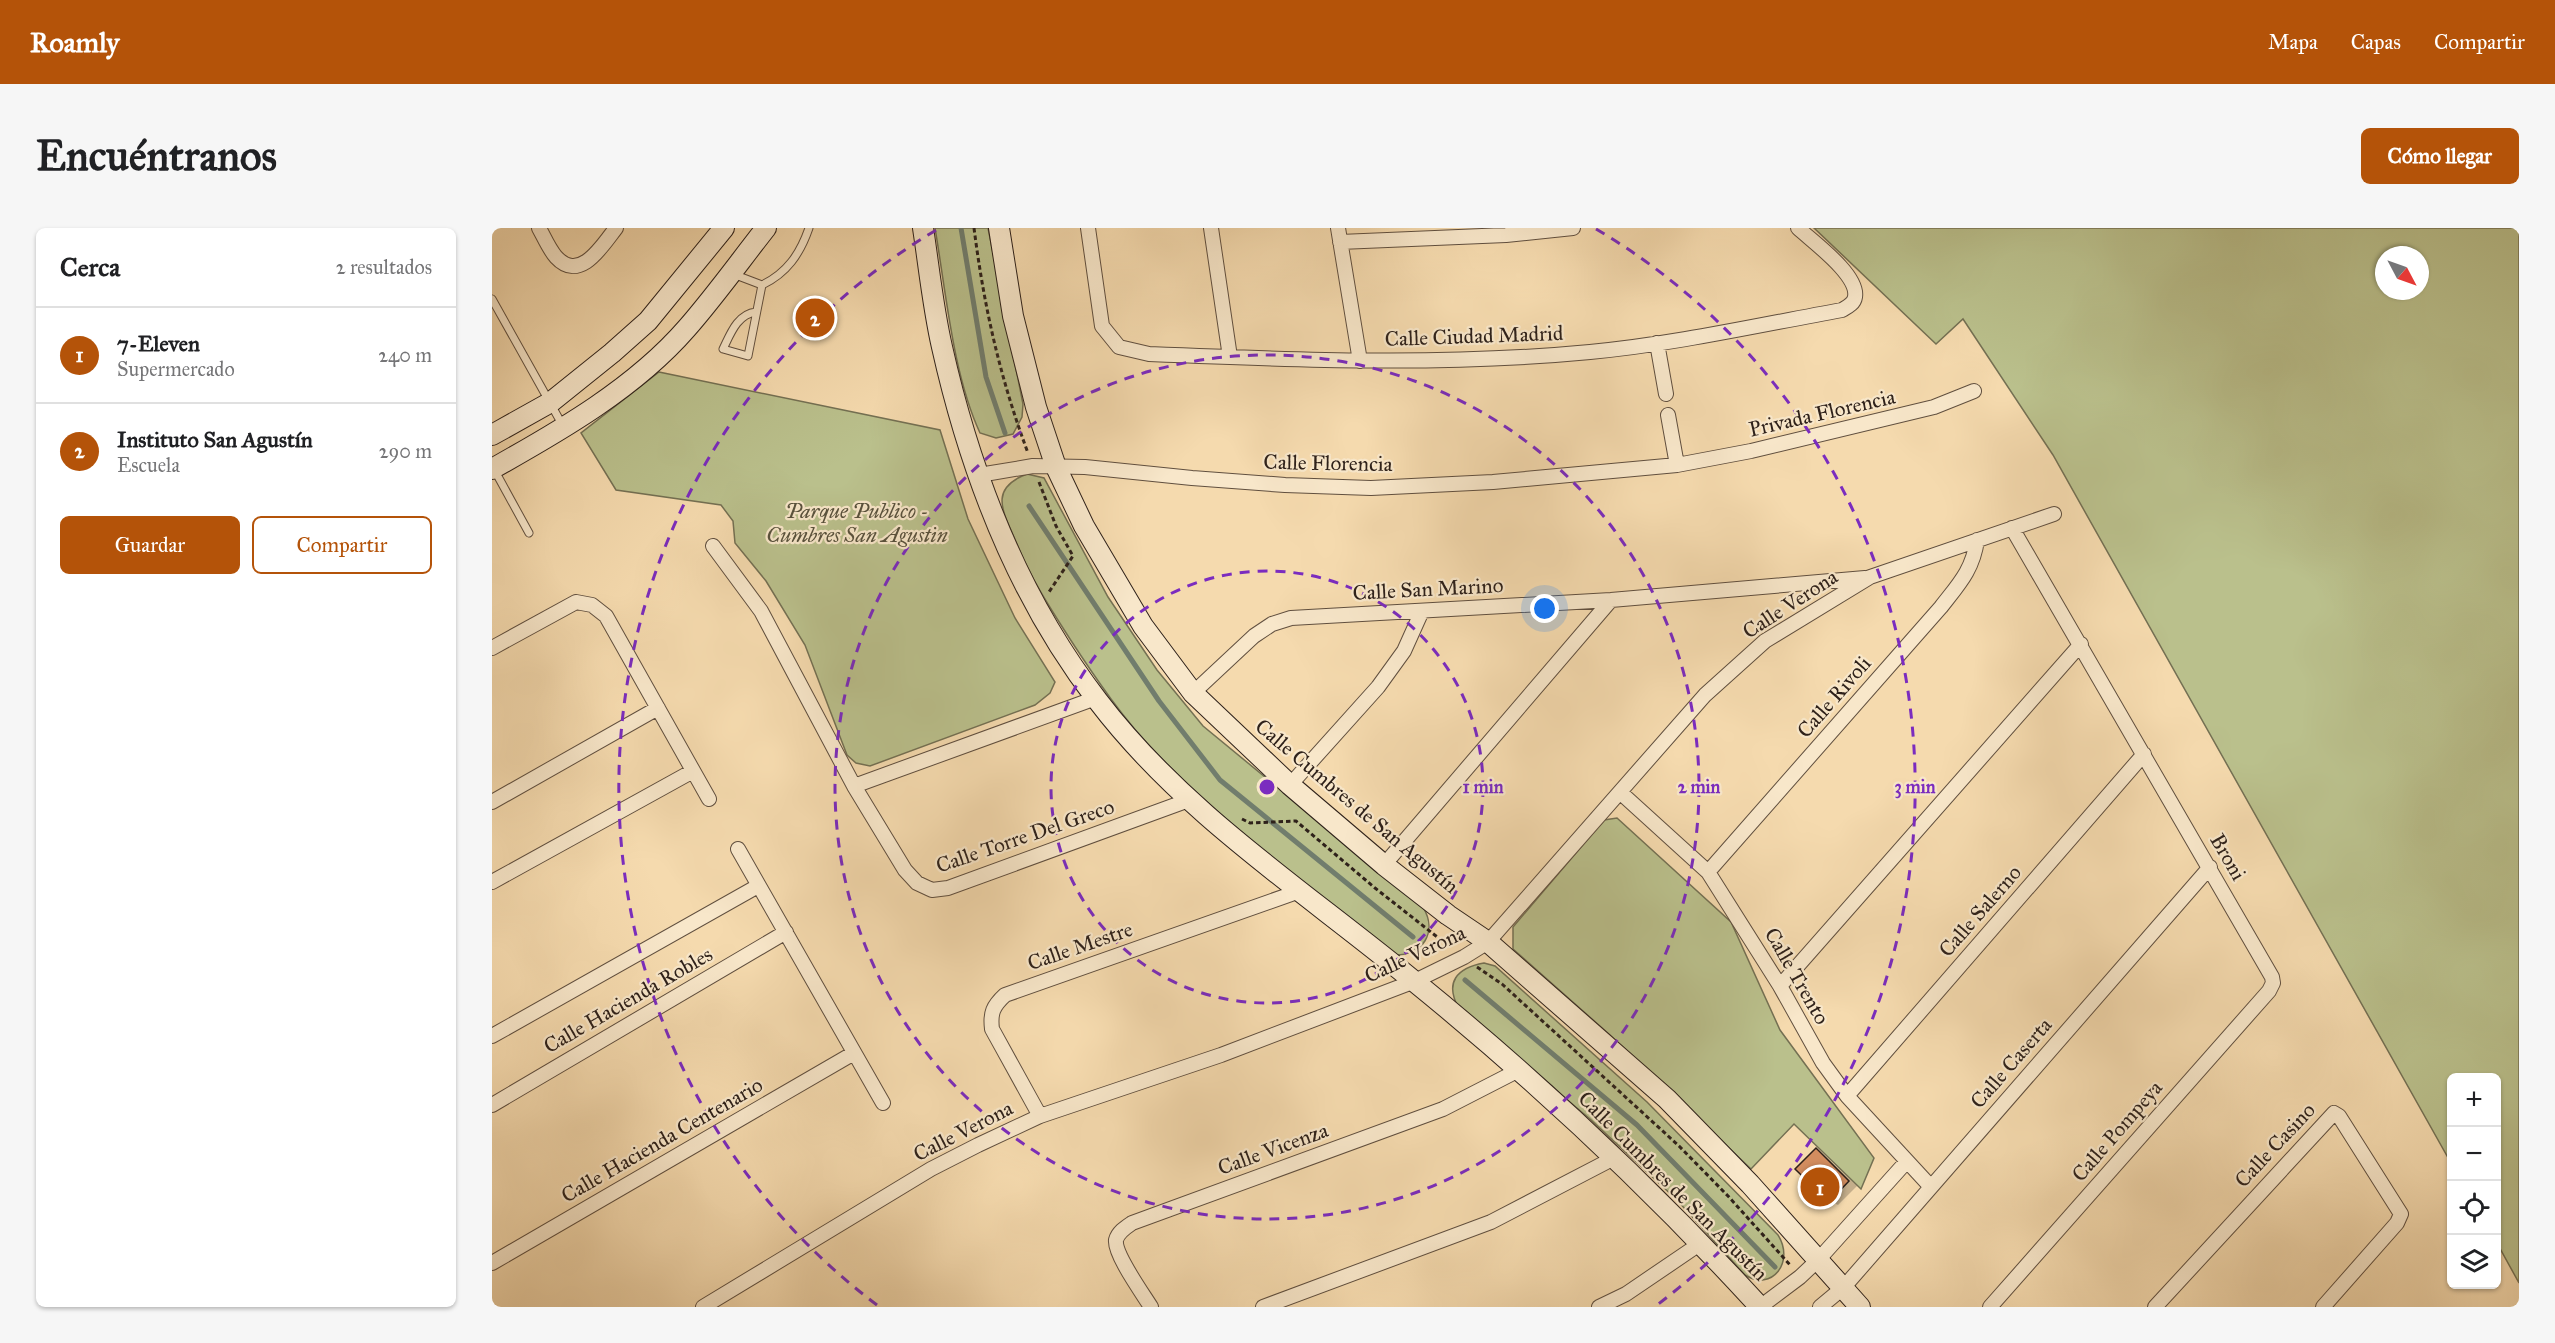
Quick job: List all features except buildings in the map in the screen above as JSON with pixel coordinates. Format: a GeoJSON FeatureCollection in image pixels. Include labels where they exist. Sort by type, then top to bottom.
{"type":"FeatureCollection","features":[{"type":"Feature","properties":{"kind":"street"},"geometry":{"type":"LineString","coordinates":[[539,228],[555,256],[566,264],[580,265],[587,263],[616,228]]}},
{"type":"Feature","properties":{"kind":"street"},"geometry":{"type":"LineString","coordinates":[[492,435],[551,402],[648,321],[724,228]]}},
{"type":"Feature","properties":{"kind":"street"},"geometry":{"type":"LineString","coordinates":[[493,469],[565,428],[650,365],[686,329],[766,228]]}},
{"type":"Feature","properties":{"kind":"street","name":"Calle Cumbres de San Agustín"},"geometry":{"type":"LineString","coordinates":[[923,228],[941,344],[979,475],[1026,586],[1095,698],[1116,724],[1189,800],[1415,981],[1616,1157],[1760,1307]]}},
{"type":"Feature","properties":{"kind":"street","name":"Calle Cumbres de San Agustín"},"geometry":{"type":"LineString","coordinates":[[999,228],[1014,316],[1025,363],[1036,407],[1056,467],[1084,526],[1143,626],[1193,693],[1290,785],[1384,865],[1448,915],[1488,942],[1667,1099],[1750,1184],[1860,1307]]}},
{"type":"Feature","properties":{"kind":"street","name":"Calle Ciudad Madrid"},"geometry":{"type":"LineString","coordinates":[[1088,228],[1102,326],[1119,347],[1149,354],[1360,361],[1499,358],[1592,352],[1657,343],[1842,310],[1852,303],[1855,297],[1854,284],[1846,272],[1798,228]]}},
{"type":"Feature","properties":{"kind":"street"},"geometry":{"type":"LineString","coordinates":[[1211,228],[1230,357]]}},
{"type":"Feature","properties":{"kind":"street"},"geometry":{"type":"LineString","coordinates":[[1360,361],[1339,235],[1506,236],[1573,228]]}},
{"type":"Feature","properties":{"kind":"street"},"geometry":{"type":"LineString","coordinates":[[1657,343],[1666,394]]}},
{"type":"Feature","properties":{"kind":"street","name":"Privada Florencia"},"geometry":{"type":"LineString","coordinates":[[1677,465],[1751,452],[1934,407],[1974,391]]}},
{"type":"Feature","properties":{"kind":"street"},"geometry":{"type":"LineString","coordinates":[[1668,415],[1677,465]]}},
{"type":"Feature","properties":{"kind":"street","name":"Calle Florencia"},"geometry":{"type":"LineString","coordinates":[[979,475],[1033,466],[1085,467],[1262,483],[1371,488],[1493,482],[1677,465]]}},
{"type":"Feature","properties":{"kind":"street","name":"Calle Verona"},"geometry":{"type":"LineString","coordinates":[[703,1307],[931,1169],[1040,1116],[1231,1051],[1415,981],[1464,957],[1488,942],[1705,695],[1765,641],[1870,577],[2054,514]]}},
{"type":"Feature","properties":{"kind":"street","name":"Broni"},"geometry":{"type":"LineString","coordinates":[[2012,528],[2210,867],[2272,977],[2273,983]]}},
{"type":"Feature","properties":{"kind":"street","name":"Calle Rivoli"},"geometry":{"type":"LineString","coordinates":[[1708,872],[1941,607],[1968,573],[1975,559],[1977,540]]}},
{"type":"Feature","properties":{"kind":"street","name":"Calle Torre Del Greco"},"geometry":{"type":"LineString","coordinates":[[713,546],[761,611],[854,786],[905,870],[917,883],[932,890],[948,888],[1189,800]]}},
{"type":"Feature","properties":{"kind":"street","name":"Calle San Marino"},"geometry":{"type":"LineString","coordinates":[[1193,693],[1254,636],[1272,624],[1291,618],[1611,600],[1870,577]]}},
{"type":"Feature","properties":{"kind":"street"},"geometry":{"type":"LineString","coordinates":[[1384,865],[1611,600]]}},
{"type":"Feature","properties":{"kind":"street"},"geometry":{"type":"LineString","coordinates":[[492,648],[576,602],[592,605],[606,616],[709,799]]}},
{"type":"Feature","properties":{"kind":"street"},"geometry":{"type":"LineString","coordinates":[[1290,785],[1378,687],[1404,651],[1422,611]]}},
{"type":"Feature","properties":{"kind":"street"},"geometry":{"type":"LineString","coordinates":[[1780,986],[2081,644]]}},
{"type":"Feature","properties":{"kind":"street"},"geometry":{"type":"LineString","coordinates":[[854,786],[1095,698]]}},
{"type":"Feature","properties":{"kind":"street"},"geometry":{"type":"LineString","coordinates":[[492,802],[658,708]]}},
{"type":"Feature","properties":{"kind":"street","name":"Calle Salerno"},"geometry":{"type":"LineString","coordinates":[[1847,1096],[2144,754]]}},
{"type":"Feature","properties":{"kind":"street"},"geometry":{"type":"LineString","coordinates":[[492,882],[693,771]]}},
{"type":"Feature","properties":{"kind":"street","name":"Calle Trento"},"geometry":{"type":"LineString","coordinates":[[1621,793],[1708,872],[1780,986],[1823,1063],[1847,1096],[1931,1187]]}},
{"type":"Feature","properties":{"kind":"street"},"geometry":{"type":"LineString","coordinates":[[738,849],[883,1103]]}},
{"type":"Feature","properties":{"kind":"street","name":"Calle Caserta"},"geometry":{"type":"LineString","coordinates":[[1820,1307],[1844,1287],[2210,867]]}},
{"type":"Feature","properties":{"kind":"street","name":"Calle Hacienda Robles"},"geometry":{"type":"LineString","coordinates":[[492,1036],[758,886]]}},
{"type":"Feature","properties":{"kind":"street","name":"Calle Mestre"},"geometry":{"type":"LineString","coordinates":[[1040,1116],[992,1029],[990,1016],[995,1004],[1005,995],[1300,891]]}},
{"type":"Feature","properties":{"kind":"street","name":"Calle Hacienda Robles"},"geometry":{"type":"LineString","coordinates":[[492,1105],[786,932]]}},
{"type":"Feature","properties":{"kind":"street","name":"Calle Pompeya"},"geometry":{"type":"LineString","coordinates":[[1990,1307],[2269,991],[2273,983]]}},
{"type":"Feature","properties":{"kind":"street","name":"Calle Hacienda Centenario"},"geometry":{"type":"LineString","coordinates":[[492,1263],[854,1053]]}},
{"type":"Feature","properties":{"kind":"street","name":"Calle Vicenza"},"geometry":{"type":"LineString","coordinates":[[1151,1307],[1118,1252],[1116,1240],[1121,1231],[1132,1223],[1443,1109],[1519,1070]]}},
{"type":"Feature","properties":{"kind":"street","name":"Calle Casino"},"geometry":{"type":"LineString","coordinates":[[2155,1307],[2334,1113],[2342,1120],[2401,1214],[2397,1223],[2323,1307]]}},
{"type":"Feature","properties":{"kind":"street"},"geometry":{"type":"LineString","coordinates":[[1263,1307],[1491,1222],[1616,1157]]}},
{"type":"Feature","properties":{"kind":"street"},"geometry":{"type":"LineString","coordinates":[[1760,1307],[1800,1277],[1819,1259],[1907,1161]]}},
{"type":"Feature","properties":{"kind":"street"},"geometry":{"type":"LineString","coordinates":[[1599,1307],[1626,1294],[1701,1243]]}},
{"type":"Feature","properties":{"kind":"lane"},"geometry":{"type":"LineString","coordinates":[[730,273],[762,285],[778,277],[802,248],[808,228]]}},
{"type":"Feature","properties":{"kind":"lane"},"geometry":{"type":"LineString","coordinates":[[756,312],[736,322],[723,349],[748,356],[762,285]]}},
{"type":"Feature","properties":{"kind":"lane"},"geometry":{"type":"LineString","coordinates":[[492,299],[565,428]]}},
{"type":"Feature","properties":{"kind":"lane"},"geometry":{"type":"LineString","coordinates":[[493,469],[529,533]]}},
{"type":"Feature","properties":{"kind":"green space"},"geometry":{"type":"Polygon","coordinates":[[[935,228],[988,228],[1023,404],[1022,417],[1013,434],[996,438],[980,433],[971,410],[957,360],[935,228]]]}},
{"type":"Feature","properties":{"kind":"green space"},"geometry":{"type":"Polygon","coordinates":[[[1814,228],[2519,228],[2519,1283],[2501,1250],[2501,1073],[2447,1073],[2447,1156],[2053,455],[1963,319],[1936,344],[1814,228]]]}},
{"type":"Feature","properties":{"kind":"green space","name":"Parque Publico - Cumbres San Agustin"},"geometry":{"type":"Polygon","coordinates":[[[659,372],[940,430],[968,519],[1015,618],[1055,682],[1050,693],[1035,705],[870,766],[856,763],[847,755],[805,645],[766,581],[735,543],[733,521],[721,505],[616,490],[581,433],[659,372]]]}},
{"type":"Feature","properties":{"kind":"green space"},"geometry":{"type":"Polygon","coordinates":[[[1027,474],[1044,478],[1108,597],[1157,670],[1203,726],[1423,907],[1429,925],[1425,941],[1420,947],[1404,954],[1394,955],[1214,808],[1158,755],[1134,728],[1100,684],[1048,604],[1007,522],[1002,503],[1003,495],[1007,487],[1015,480],[1027,474]]]}},
{"type":"Feature","properties":{"kind":"green space"},"geometry":{"type":"Polygon","coordinates":[[[1617,818],[1731,922],[1780,1030],[1874,1158],[1861,1189],[1794,1124],[1751,1169],[1610,1035],[1513,949],[1513,927],[1604,820],[1617,818]]]}},
{"type":"Feature","properties":{"kind":"green space"},"geometry":{"type":"Polygon","coordinates":[[[1484,963],[1495,966],[1647,1102],[1778,1235],[1783,1245],[1784,1255],[1778,1272],[1764,1280],[1745,1275],[1676,1199],[1590,1119],[1459,1009],[1453,991],[1456,978],[1467,968],[1484,963]]]}},
{"type":"Feature","properties":{"kind":"waterway"},"geometry":{"type":"LineString","coordinates":[[961,228],[986,377],[1005,433]]}},
{"type":"Feature","properties":{"kind":"waterway"},"geometry":{"type":"LineString","coordinates":[[1029,506],[1159,701],[1220,780],[1413,937]]}},
{"type":"Feature","properties":{"kind":"waterway"},"geometry":{"type":"LineString","coordinates":[[1465,980],[1637,1125],[1775,1267]]}},
{"type":"Feature","properties":{"kind":"place","name":"Instituto San Agustín"},"geometry":{"type":"Point","coordinates":[815,318]}},
{"type":"Feature","properties":{"kind":"place","name":"7-Eleven"},"geometry":{"type":"Point","coordinates":[1820,1187]}}]}
